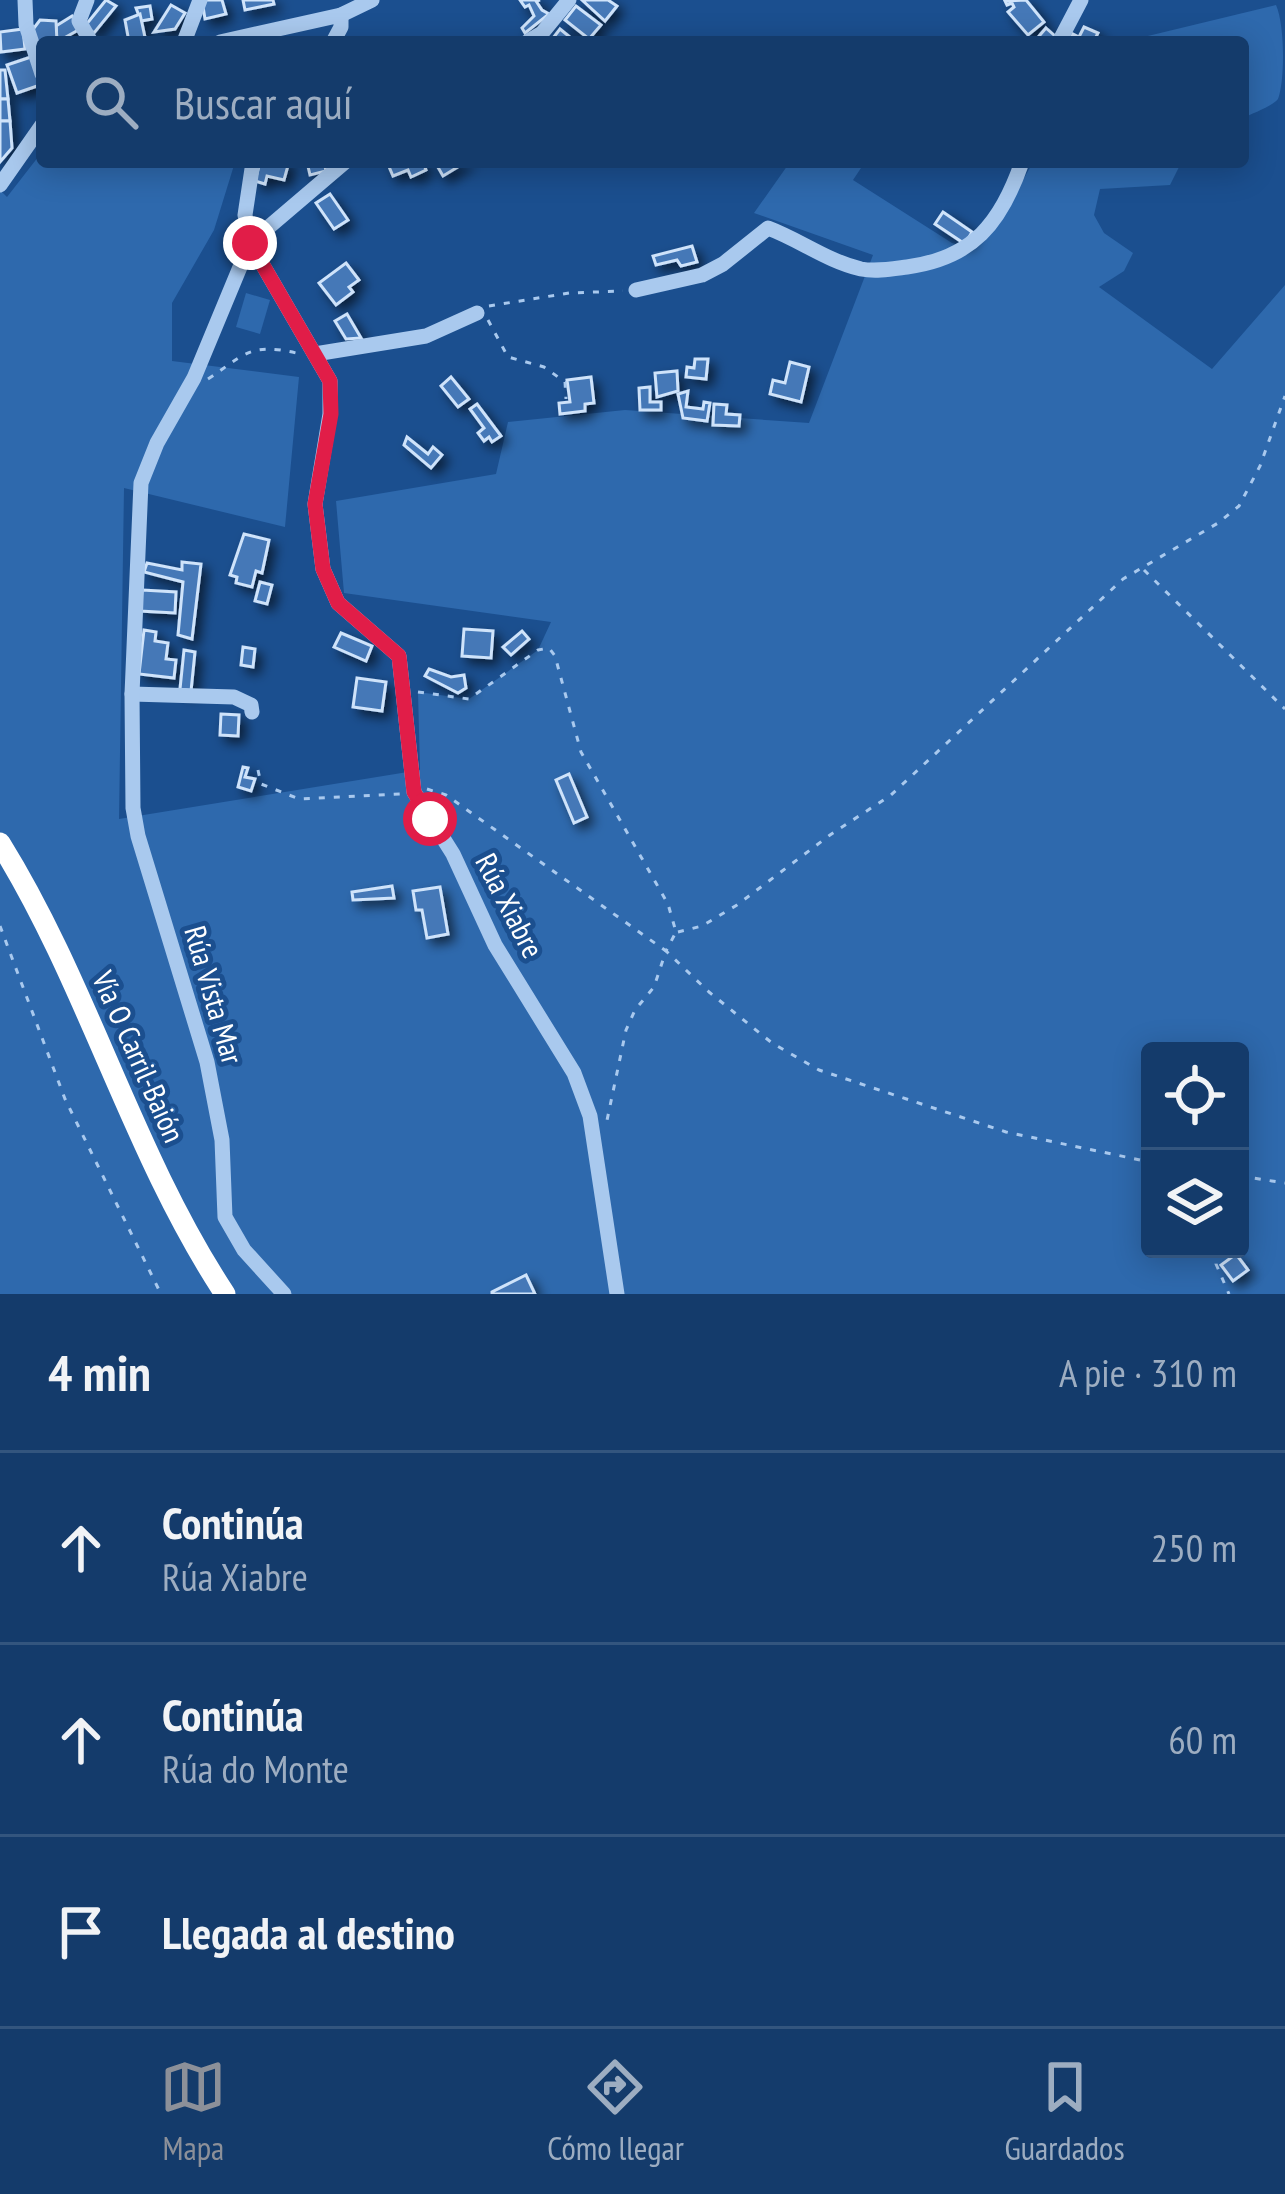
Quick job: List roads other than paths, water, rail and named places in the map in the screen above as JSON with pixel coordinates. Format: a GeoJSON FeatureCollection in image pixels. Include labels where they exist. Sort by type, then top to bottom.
{"type":"FeatureCollection","features":[{"type":"Feature","properties":{"kind":"highway","name":"Vía O Carril-Baión"},"geometry":{"type":"LineString","coordinates":[[0,843],[50,931],[187,1236],[225,1294]]}},
{"type":"Feature","properties":{"kind":"street"},"geometry":{"type":"LineString","coordinates":[[25,0],[26,25],[36,56]]}},
{"type":"Feature","properties":{"kind":"street"},"geometry":{"type":"LineString","coordinates":[[87,0],[79,21],[88,36]]}},
{"type":"Feature","properties":{"kind":"street"},"geometry":{"type":"LineString","coordinates":[[186,36],[200,0]]}},
{"type":"Feature","properties":{"kind":"street"},"geometry":{"type":"LineString","coordinates":[[246,36],[341,14],[372,0]]}},
{"type":"Feature","properties":{"kind":"street"},"geometry":{"type":"LineString","coordinates":[[537,36],[568,0]]}},
{"type":"Feature","properties":{"kind":"street"},"geometry":{"type":"LineString","coordinates":[[1062,36],[1081,0]]}},
{"type":"Feature","properties":{"kind":"street"},"geometry":{"type":"LineString","coordinates":[[336,36],[341,14]]}},
{"type":"Feature","properties":{"kind":"street"},"geometry":{"type":"LineString","coordinates":[[0,185],[36,134]]}},
{"type":"Feature","properties":{"kind":"street"},"geometry":{"type":"LineString","coordinates":[[250,243],[245,215],[252,168]]}},
{"type":"Feature","properties":{"kind":"street"},"geometry":{"type":"LineString","coordinates":[[250,243],[338,168]]}},
{"type":"Feature","properties":{"kind":"street"},"geometry":{"type":"LineString","coordinates":[[636,290],[702,275],[768,228],[820,255],[876,271],[966,250],[1008,197],[1020,168]]}},
{"type":"Feature","properties":{"kind":"street","name":"Rúa Xiabre"},"geometry":{"type":"LineString","coordinates":[[250,243],[330,381],[331,414],[315,504],[323,569],[338,603],[399,656],[414,792],[453,854],[495,945],[574,1073],[599,1156],[616,1294]]}},
{"type":"Feature","properties":{"kind":"street","name":"Rúa Vista Mar"},"geometry":{"type":"LineString","coordinates":[[250,243],[194,378],[157,443],[141,483],[132,694],[134,808],[138,836],[207,1062],[222,1141],[225,1216],[244,1250],[284,1294]]}},
{"type":"Feature","properties":{"kind":"street"},"geometry":{"type":"LineString","coordinates":[[316,353],[426,336],[477,313]]}},
{"type":"Feature","properties":{"kind":"street"},"geometry":{"type":"LineString","coordinates":[[132,694],[234,697],[251,705],[252,712]]}}]}
